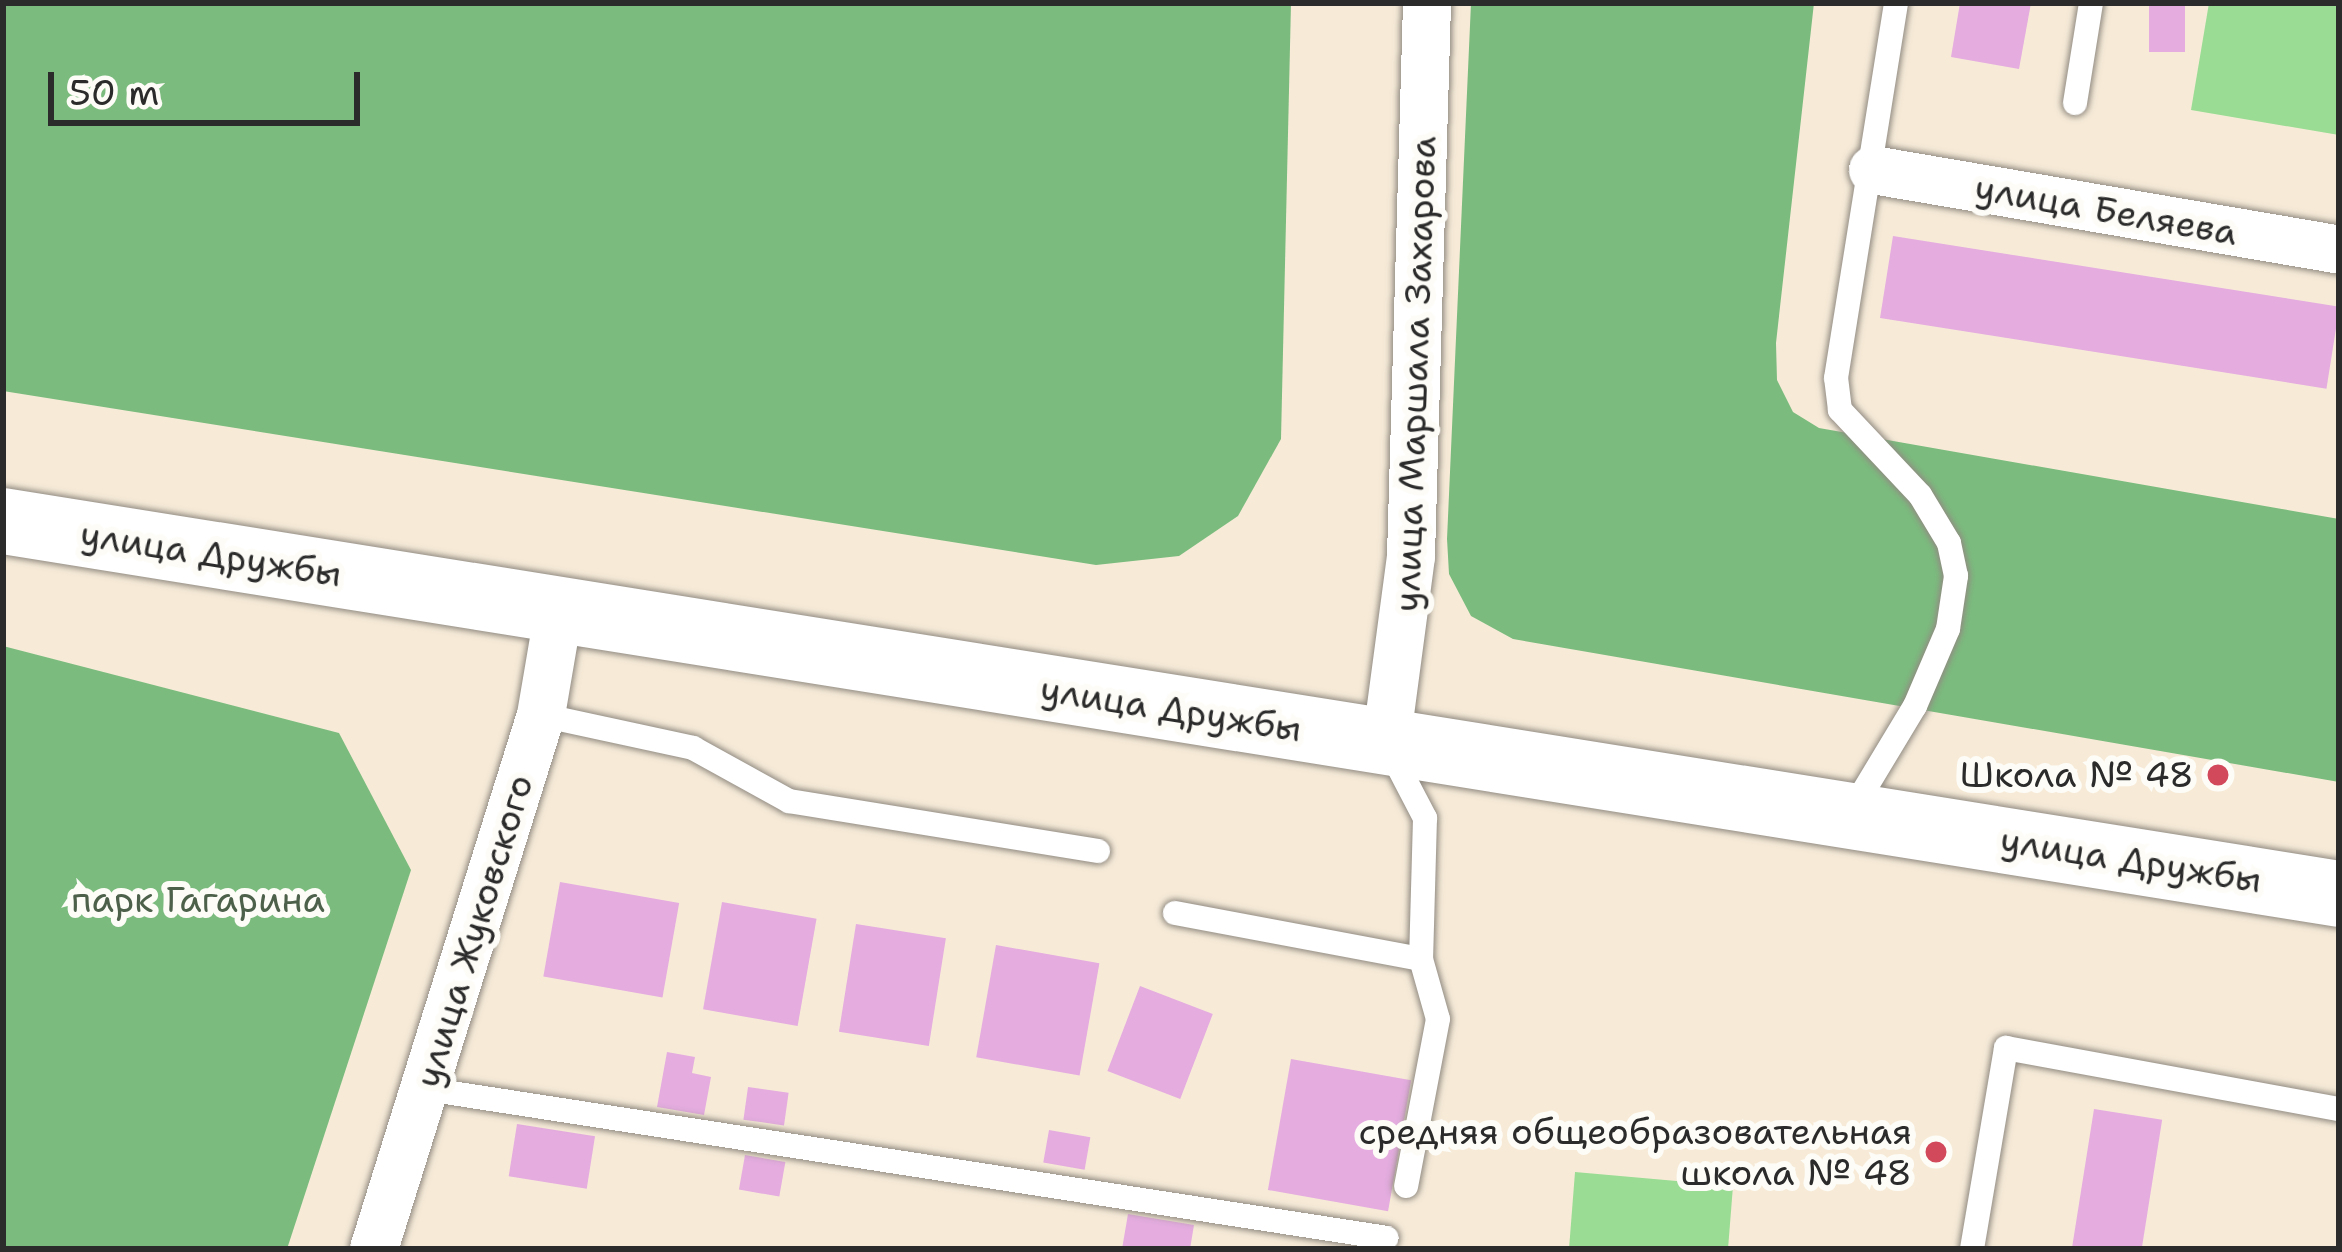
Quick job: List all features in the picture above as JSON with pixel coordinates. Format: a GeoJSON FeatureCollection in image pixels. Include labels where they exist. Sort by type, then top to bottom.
{"type":"FeatureCollection","features":[{"type":"Feature","properties":{"kind":"main road","name":"улица Дружбы"},"geometry":{"type":"LineString","coordinates":[[3,521],[2339,894]]}},
{"type":"Feature","properties":{"kind":"street","name":"улица Маршала Захарова"},"geometry":{"type":"LineString","coordinates":[[1386,744],[1411,556],[1426,3]]}},
{"type":"Feature","properties":{"kind":"street","name":"улица Беляева"},"geometry":{"type":"LineString","coordinates":[[1873,170],[2339,250]]}},
{"type":"Feature","properties":{"kind":"street","name":"улица Жуковского"},"geometry":{"type":"LineString","coordinates":[[374,1249],[541,715],[559,610]]}},
{"type":"Feature","properties":{"kind":"lane"},"geometry":{"type":"LineString","coordinates":[[1850,814],[1915,706],[1948,629],[1956,577],[1949,543],[1920,495],[1840,410],[1836,378],[1873,170],[1896,3]]}},
{"type":"Feature","properties":{"kind":"lane"},"geometry":{"type":"LineString","coordinates":[[2075,103],[2091,3]]}},
{"type":"Feature","properties":{"kind":"lane"},"geometry":{"type":"LineString","coordinates":[[541,715],[693,748],[789,801],[1098,851]]}},
{"type":"Feature","properties":{"kind":"lane"},"geometry":{"type":"LineString","coordinates":[[1386,744],[1425,818],[1421,959],[1438,1019],[1406,1186]]}},
{"type":"Feature","properties":{"kind":"lane"},"geometry":{"type":"LineString","coordinates":[[1175,913],[1421,959]]}},
{"type":"Feature","properties":{"kind":"lane"},"geometry":{"type":"LineString","coordinates":[[1972,1249],[2006,1048],[2339,1108]]}},
{"type":"Feature","properties":{"kind":"lane"},"geometry":{"type":"LineString","coordinates":[[426,1089],[1387,1238]]}},
{"type":"Feature","properties":{"kind":"green space"},"geometry":{"type":"Polygon","coordinates":[[[3,3],[1291,3],[1281,439],[1238,516],[1179,556],[1096,565],[3,391],[3,3]]]}},
{"type":"Feature","properties":{"kind":"green space"},"geometry":{"type":"Polygon","coordinates":[[[1471,3],[1814,3],[1776,343],[1777,380],[1793,412],[1819,428],[2339,519],[2339,782],[1513,639],[1471,616],[1449,574],[1447,539],[1471,3]]]}},
{"type":"Feature","properties":{"kind":"green space"},"geometry":{"type":"Polygon","coordinates":[[[2209,3],[2339,3],[2339,135],[2191,110],[2209,3]]]}},
{"type":"Feature","properties":{"kind":"green space","name":"парк Гагарина"},"geometry":{"type":"Polygon","coordinates":[[[3,646],[339,733],[411,870],[287,1249],[3,1249],[3,646]]]}},
{"type":"Feature","properties":{"kind":"green space"},"geometry":{"type":"Polygon","coordinates":[[[1575,1172],[1733,1186],[1728,1249],[1569,1249],[1575,1172]]]}},
{"type":"Feature","properties":{"kind":"building"},"geometry":{"type":"Polygon","coordinates":[[[1960,3],[2031,3],[2019,69],[1951,57],[1960,3]]]}},
{"type":"Feature","properties":{"kind":"building"},"geometry":{"type":"Polygon","coordinates":[[[2149,3],[2185,3],[2185,52],[2149,52],[2149,3]]]}},
{"type":"Feature","properties":{"kind":"building"},"geometry":{"type":"Polygon","coordinates":[[[1893,236],[2339,307],[2326,389],[1880,318],[1893,236]]]}},
{"type":"Feature","properties":{"kind":"building"},"geometry":{"type":"Polygon","coordinates":[[[560,882],[679,903],[662,998],[543,977],[560,882]]]}},
{"type":"Feature","properties":{"kind":"building"},"geometry":{"type":"Polygon","coordinates":[[[722,902],[817,919],[798,1026],[703,1009],[722,902]]]}},
{"type":"Feature","properties":{"kind":"building"},"geometry":{"type":"Polygon","coordinates":[[[856,924],[946,938],[929,1046],[839,1032],[856,924]]]}},
{"type":"Feature","properties":{"kind":"building"},"geometry":{"type":"Polygon","coordinates":[[[996,945],[1099,963],[1080,1076],[976,1057],[996,945]]]}},
{"type":"Feature","properties":{"kind":"building"},"geometry":{"type":"Polygon","coordinates":[[[1140,986],[1213,1014],[1180,1099],[1107,1071],[1140,986]]]}},
{"type":"Feature","properties":{"kind":"building"},"geometry":{"type":"Polygon","coordinates":[[[667,1052],[695,1057],[692,1073],[711,1077],[704,1115],[657,1107],[667,1052]]]}},
{"type":"Feature","properties":{"kind":"building"},"geometry":{"type":"Polygon","coordinates":[[[1291,1059],[1411,1080],[1388,1211],[1268,1190],[1291,1059]]]}},
{"type":"Feature","properties":{"kind":"building"},"geometry":{"type":"Polygon","coordinates":[[[748,1087],[789,1093],[784,1125],[743,1120],[748,1087]]]}},
{"type":"Feature","properties":{"kind":"building"},"geometry":{"type":"Polygon","coordinates":[[[2094,1109],[2162,1120],[2142,1249],[2072,1249],[2094,1109]]]}},
{"type":"Feature","properties":{"kind":"building"},"geometry":{"type":"Polygon","coordinates":[[[517,1124],[595,1136],[587,1189],[509,1176],[517,1124]]]}},
{"type":"Feature","properties":{"kind":"building"},"geometry":{"type":"Polygon","coordinates":[[[1049,1130],[1090,1137],[1085,1170],[1043,1162],[1049,1130]]]}},
{"type":"Feature","properties":{"kind":"building"},"geometry":{"type":"Polygon","coordinates":[[[745,1155],[785,1162],[779,1197],[739,1189],[745,1155]]]}},
{"type":"Feature","properties":{"kind":"building"},"geometry":{"type":"Polygon","coordinates":[[[1128,1214],[1194,1225],[1190,1249],[1122,1249],[1128,1214]]]}},
{"type":"Feature","properties":{"kind":"place","name":"Школа № 48"},"geometry":{"type":"Point","coordinates":[2218,775]}},
{"type":"Feature","properties":{"kind":"place","name":"средняя общеобразовательная школа № 48"},"geometry":{"type":"Point","coordinates":[1936,1152]}}]}
